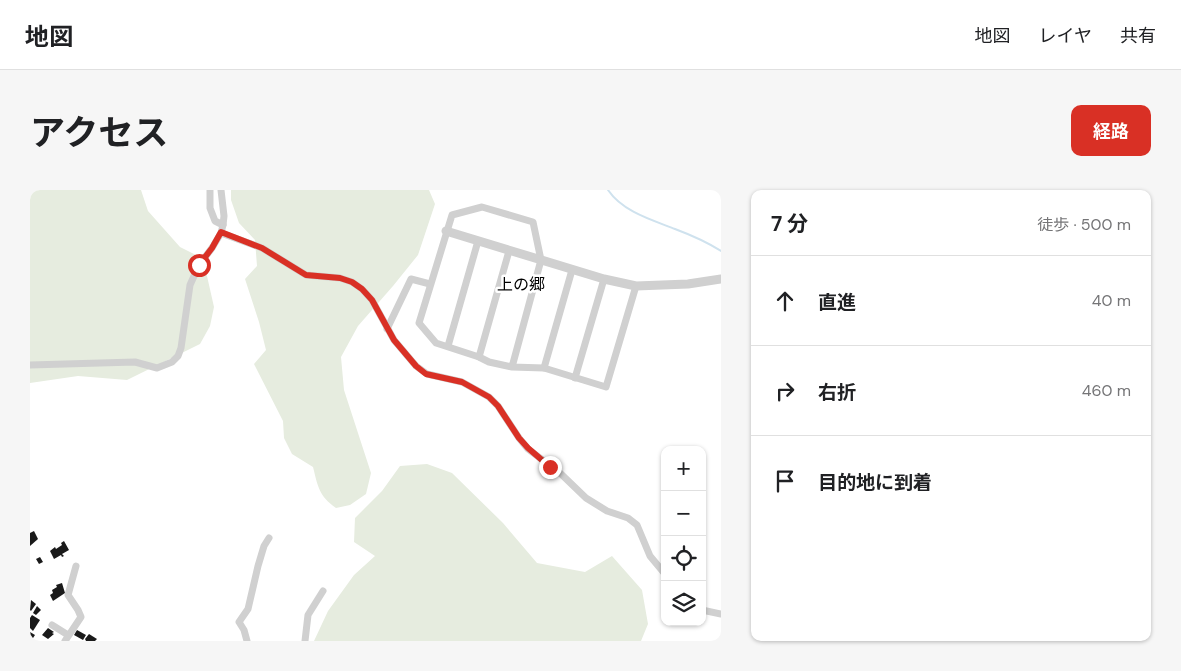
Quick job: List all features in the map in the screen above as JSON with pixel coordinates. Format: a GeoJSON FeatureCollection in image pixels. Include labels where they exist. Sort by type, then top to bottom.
{"type":"FeatureCollection","features":[{"type":"Feature","properties":{"kind":"street"},"geometry":{"type":"LineString","coordinates":[[210,190],[210,208],[214,221],[222,229],[262,248],[306,275],[329,276],[352,282],[362,289],[372,300],[398,346],[416,366],[426,374],[462,382],[489,397],[498,406],[519,438],[528,448],[560,473],[586,498],[607,511],[628,518],[637,525],[650,556],[661,569]]}},
{"type":"Feature","properties":{"kind":"street"},"geometry":{"type":"LineString","coordinates":[[30,365],[135,362],[157,368],[172,362],[178,356],[181,348],[190,285],[199,265],[212,248],[222,229],[224,216],[221,190]]}},
{"type":"Feature","properties":{"kind":"street"},"geometry":{"type":"LineString","coordinates":[[512,367],[541,260],[533,222],[482,206],[452,215],[419,323],[436,343],[489,362],[512,367],[544,368],[606,387],[636,286]]}},
{"type":"Feature","properties":{"kind":"street"},"geometry":{"type":"LineString","coordinates":[[446,232],[572,270],[636,286],[688,284],[721,279]]}},
{"type":"Feature","properties":{"kind":"street"},"geometry":{"type":"LineString","coordinates":[[448,346],[478,241]]}},
{"type":"Feature","properties":{"kind":"street"},"geometry":{"type":"LineString","coordinates":[[479,357],[510,251]]}},
{"type":"Feature","properties":{"kind":"street"},"geometry":{"type":"LineString","coordinates":[[544,368],[572,270]]}},
{"type":"Feature","properties":{"kind":"street"},"geometry":{"type":"LineString","coordinates":[[388,329],[411,279],[430,284]]}},
{"type":"Feature","properties":{"kind":"street"},"geometry":{"type":"LineString","coordinates":[[575,378],[604,279]]}},
{"type":"Feature","properties":{"kind":"street"},"geometry":{"type":"LineString","coordinates":[[247,641],[244,630],[239,622],[248,609],[258,566],[264,546],[269,538]]}},
{"type":"Feature","properties":{"kind":"street"},"geometry":{"type":"LineString","coordinates":[[52,625],[66,638],[80,617],[78,610],[68,595],[76,566]]}},
{"type":"Feature","properties":{"kind":"street"},"geometry":{"type":"LineString","coordinates":[[305,641],[308,616],[323,591]]}},
{"type":"Feature","properties":{"kind":"street"},"geometry":{"type":"LineString","coordinates":[[706,611],[721,614]]}},
{"type":"Feature","properties":{"kind":"shaded area"},"geometry":{"type":"Polygon","coordinates":[[[30,190],[141,190],[148,211],[180,247],[198,256],[207,276],[214,307],[210,326],[200,344],[127,380],[78,376],[30,383],[30,190]]]}},
{"type":"Feature","properties":{"kind":"shaded area"},"geometry":{"type":"Polygon","coordinates":[[[231,190],[429,190],[435,204],[418,255],[358,326],[341,357],[344,390],[371,473],[366,494],[350,505],[336,508],[330,504],[320,490],[313,467],[292,454],[284,438],[283,421],[254,364],[266,350],[245,279],[257,266],[255,240],[239,223],[231,200],[231,190]]]}},
{"type":"Feature","properties":{"kind":"shaded area"},"geometry":{"type":"Polygon","coordinates":[[[427,464],[452,473],[503,523],[537,563],[585,572],[612,556],[642,590],[648,624],[641,641],[314,641],[328,611],[354,575],[375,556],[354,542],[355,518],[382,491],[400,466],[427,464]]]}},
{"type":"Feature","properties":{"kind":"building"},"geometry":{"type":"Polygon","coordinates":[[[34,531],[38,539],[30,546],[30,533],[34,531]]]}},
{"type":"Feature","properties":{"kind":"building"},"geometry":{"type":"Polygon","coordinates":[[[64,541],[69,550],[62,554],[64,556],[62,557],[61,555],[54,559],[50,551],[62,545],[61,543],[64,541]]]}},
{"type":"Feature","properties":{"kind":"building"},"geometry":{"type":"Polygon","coordinates":[[[40,557],[43,562],[39,564],[36,559],[40,557]]]}},
{"type":"Feature","properties":{"kind":"building"},"geometry":{"type":"Polygon","coordinates":[[[62,583],[65,593],[53,601],[50,595],[53,593],[52,590],[57,587],[56,585],[62,583]]]}},
{"type":"Feature","properties":{"kind":"building"},"geometry":{"type":"Polygon","coordinates":[[[31,600],[36,604],[31,611],[30,610],[31,600]]]}},
{"type":"Feature","properties":{"kind":"building"},"geometry":{"type":"Polygon","coordinates":[[[37,606],[41,610],[36,615],[33,613],[37,606]]]}},
{"type":"Feature","properties":{"kind":"building"},"geometry":{"type":"Polygon","coordinates":[[[32,615],[40,620],[33,631],[30,628],[30,618],[32,615]]]}},
{"type":"Feature","properties":{"kind":"building"},"geometry":{"type":"Polygon","coordinates":[[[48,628],[54,634],[48,639],[42,635],[48,628]]]}},
{"type":"Feature","properties":{"kind":"building"},"geometry":{"type":"Polygon","coordinates":[[[77,630],[86,635],[83,640],[74,635],[77,630]]]}},
{"type":"Feature","properties":{"kind":"building"},"geometry":{"type":"Polygon","coordinates":[[[30,632],[35,635],[31,641],[30,641],[30,632]]]}},
{"type":"Feature","properties":{"kind":"building"},"geometry":{"type":"Polygon","coordinates":[[[89,634],[97,639],[95,641],[86,641],[85,639],[89,634]]]}},
{"type":"Feature","properties":{"kind":"waterway"},"geometry":{"type":"LineString","coordinates":[[608,190],[614,198],[630,210],[693,236],[721,251]]}},
{"type":"Feature","properties":{"kind":"district","name":"上の郷"},"geometry":{"type":"Point","coordinates":[521,284]}},
{"type":"Feature","properties":{"kind":"route"},"geometry":{"type":"LineString","coordinates":[[199,265],[221,232],[262,248],[306,275],[329,276],[352,282],[372,300],[394,340],[416,366],[426,374],[462,382],[489,397],[498,406],[519,438],[550,467]]}}]}
